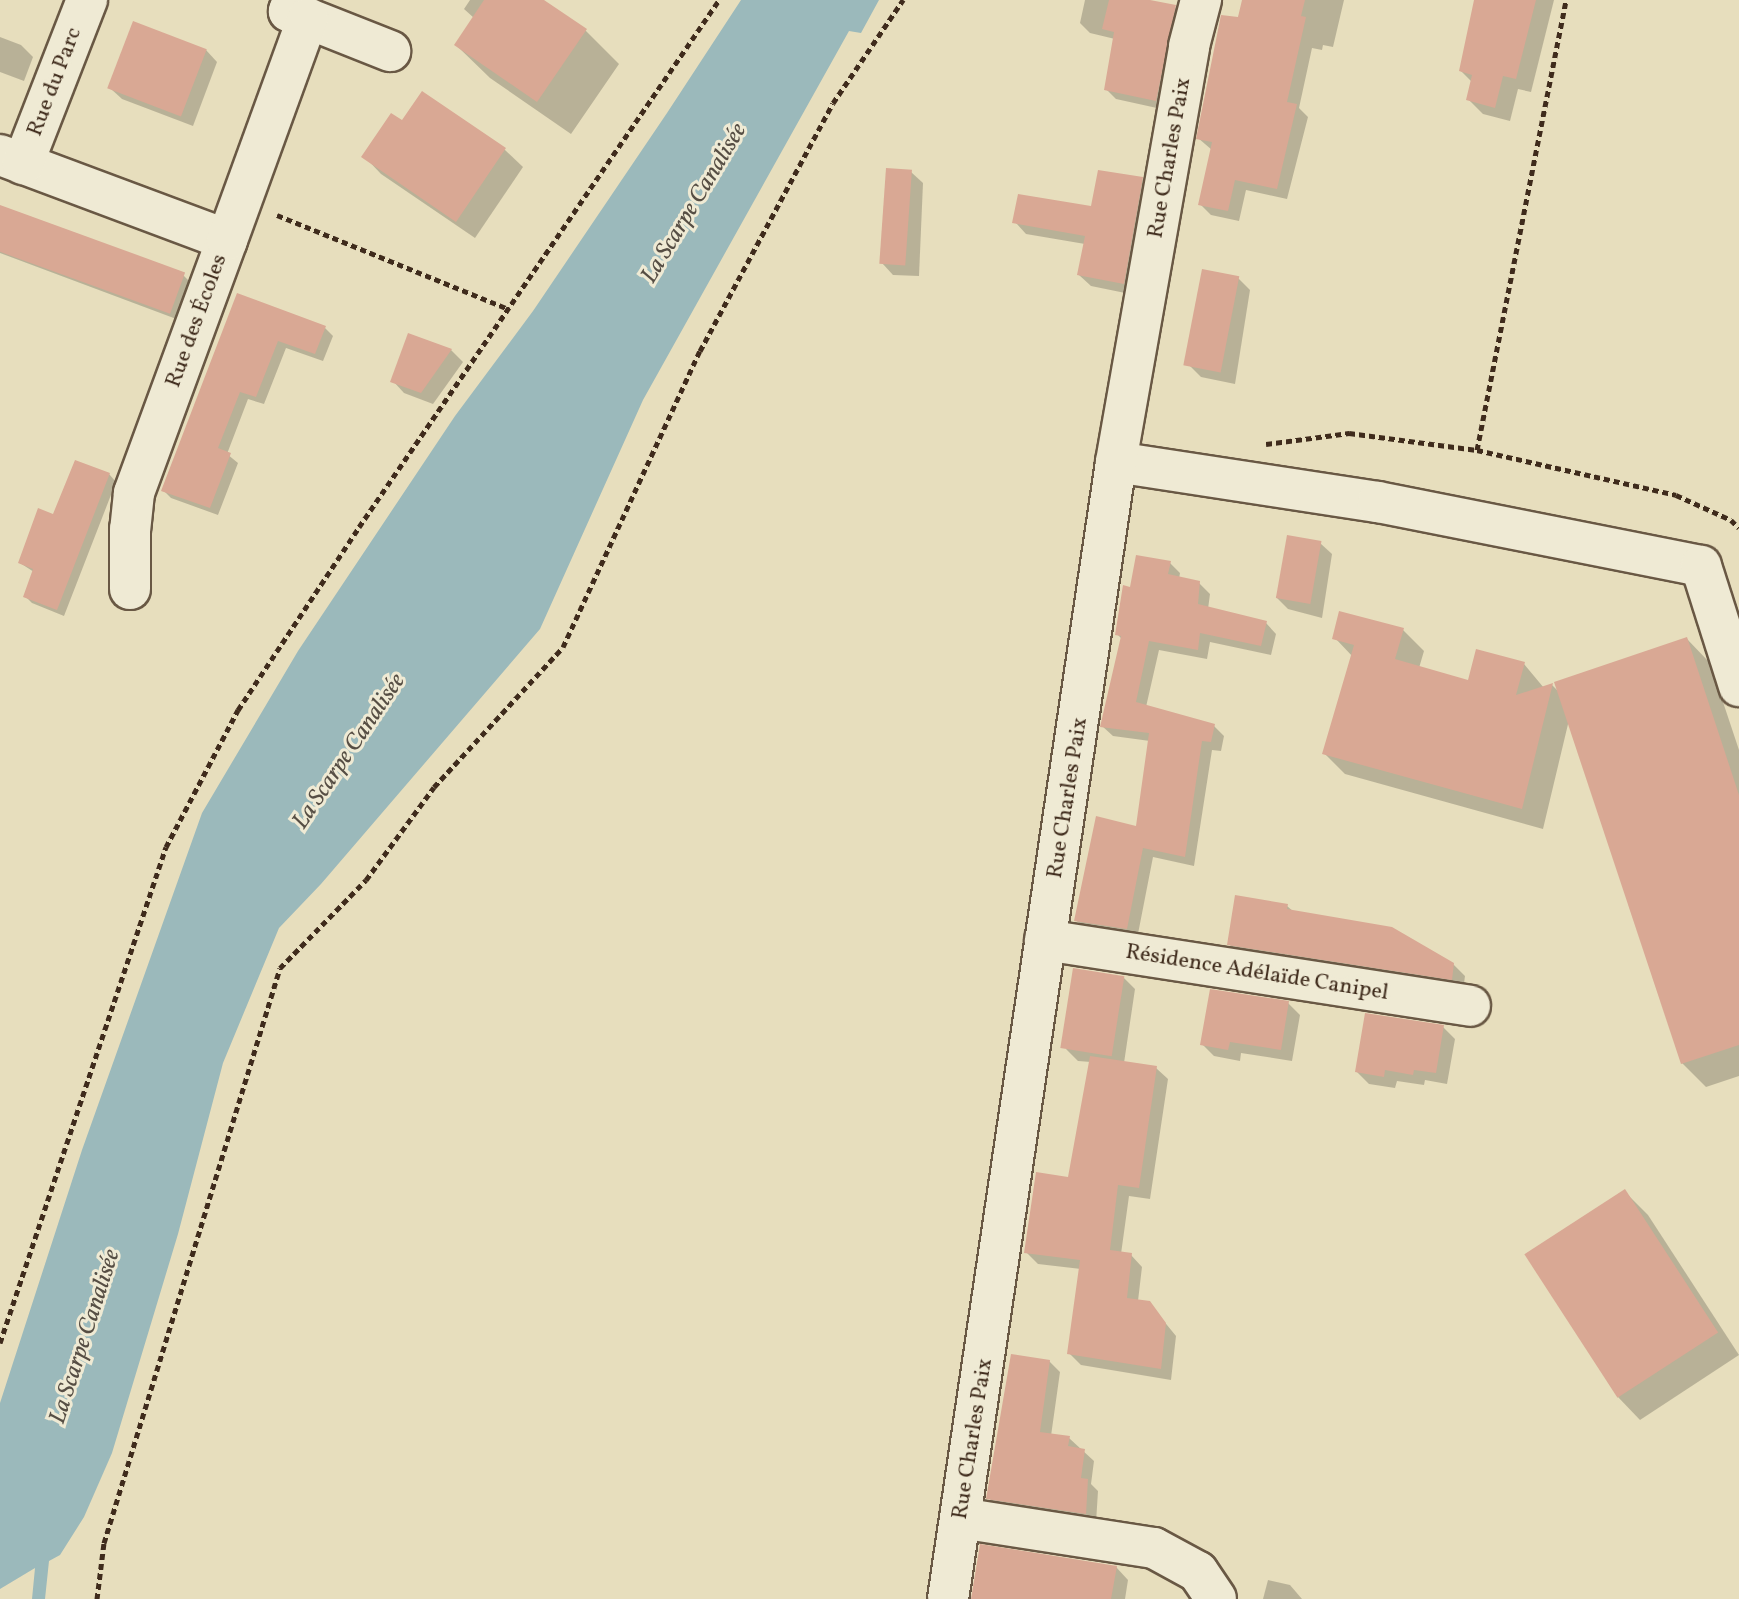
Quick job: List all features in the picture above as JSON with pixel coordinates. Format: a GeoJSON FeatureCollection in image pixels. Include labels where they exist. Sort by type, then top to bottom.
{"type":"FeatureCollection","features":[{"type":"Feature","properties":{"kind":"street","name":"Rue du Parc"},"geometry":{"type":"LineString","coordinates":[[11,159],[87,0]]}},
{"type":"Feature","properties":{"kind":"street","name":"Rue Charles Paix"},"geometry":{"type":"LineString","coordinates":[[948,1599],[1116,462],[1189,46],[1201,0]]}},
{"type":"Feature","properties":{"kind":"street"},"geometry":{"type":"LineString","coordinates":[[227,240],[301,9],[390,51]]}},
{"type":"Feature","properties":{"kind":"street","name":"Rue des Écoles"},"geometry":{"type":"LineString","coordinates":[[11,159],[227,240],[134,493],[130,529],[130,589]]}},
{"type":"Feature","properties":{"kind":"street"},"geometry":{"type":"LineString","coordinates":[[1116,462],[1378,502],[1701,566],[1739,686]]}},
{"type":"Feature","properties":{"kind":"street","name":"Résidence Adélaïde Canipel"},"geometry":{"type":"LineString","coordinates":[[1045,940],[1470,1006]]}},
{"type":"Feature","properties":{"kind":"street"},"geometry":{"type":"LineString","coordinates":[[960,1518],[1154,1548],[1198,1572],[1216,1599]]}},
{"type":"Feature","properties":{"kind":"path"},"geometry":{"type":"LineString","coordinates":[[0,1343],[166,847],[238,710],[359,527],[719,0]]}},
{"type":"Feature","properties":{"kind":"path"},"geometry":{"type":"LineString","coordinates":[[97,1599],[104,1543],[280,968],[366,880],[434,787],[563,647],[700,351],[833,103],[903,0]]}},
{"type":"Feature","properties":{"kind":"path"},"geometry":{"type":"LineString","coordinates":[[1477,450],[1566,0]]}},
{"type":"Feature","properties":{"kind":"path"},"geometry":{"type":"LineString","coordinates":[[241,201],[509,309]]}},
{"type":"Feature","properties":{"kind":"path"},"geometry":{"type":"LineString","coordinates":[[1263,444],[1349,433],[1477,450],[1676,495],[1731,520],[1739,528]]}},
{"type":"Feature","properties":{"kind":"water","name":"La Scarpe Canalisée"},"geometry":{"type":"Polygon","coordinates":[[[741,0],[879,0],[861,33],[849,31],[643,400],[540,629],[321,884],[279,928],[223,1063],[178,1234],[112,1453],[84,1517],[60,1555],[49,1561],[45,1599],[32,1599],[35,1568],[0,1589],[0,1403],[82,1150],[202,813],[298,651],[455,416],[533,311],[741,0]]]}},
{"type":"Feature","properties":{"kind":"building"},"geometry":{"type":"Polygon","coordinates":[[[484,0],[544,0],[587,29],[537,102],[454,45],[484,0]]]}},
{"type":"Feature","properties":{"kind":"building"},"geometry":{"type":"Polygon","coordinates":[[[1109,0],[1150,0],[1176,5],[1156,101],[1104,90],[1114,32],[1102,29],[1109,0]]]}},
{"type":"Feature","properties":{"kind":"building"},"geometry":{"type":"Polygon","coordinates":[[[1242,0],[1305,0],[1301,16],[1306,17],[1287,102],[1297,104],[1277,189],[1235,180],[1228,211],[1198,205],[1212,142],[1196,139],[1221,15],[1238,17],[1242,0]]]}},
{"type":"Feature","properties":{"kind":"building"},"geometry":{"type":"Polygon","coordinates":[[[1474,0],[1536,0],[1516,79],[1503,76],[1495,108],[1466,100],[1472,75],[1459,71],[1474,0]]]}},
{"type":"Feature","properties":{"kind":"building"},"geometry":{"type":"Polygon","coordinates":[[[133,21],[207,49],[181,117],[107,88],[133,21]]]}},
{"type":"Feature","properties":{"kind":"building"},"geometry":{"type":"Polygon","coordinates":[[[422,91],[506,148],[456,222],[361,157],[391,113],[402,120],[422,91]]]}},
{"type":"Feature","properties":{"kind":"building"},"geometry":{"type":"Polygon","coordinates":[[[886,168],[912,170],[905,266],[879,264],[886,168]]]}},
{"type":"Feature","properties":{"kind":"building"},"geometry":{"type":"Polygon","coordinates":[[[1098,170],[1143,177],[1124,284],[1077,275],[1085,236],[1012,223],[1018,194],[1091,206],[1098,170]]]}},
{"type":"Feature","properties":{"kind":"building"},"geometry":{"type":"Polygon","coordinates":[[[0,205],[185,272],[170,314],[0,252],[0,205]]]}},
{"type":"Feature","properties":{"kind":"building"},"geometry":{"type":"Polygon","coordinates":[[[1202,269],[1239,276],[1221,372],[1183,365],[1202,269]]]}},
{"type":"Feature","properties":{"kind":"building"},"geometry":{"type":"Polygon","coordinates":[[[237,293],[326,326],[315,354],[278,341],[256,397],[240,392],[218,448],[231,453],[210,508],[161,491],[237,293]]]}},
{"type":"Feature","properties":{"kind":"building"},"geometry":{"type":"Polygon","coordinates":[[[408,333],[452,349],[421,393],[390,382],[408,333]]]}},
{"type":"Feature","properties":{"kind":"building"},"geometry":{"type":"Polygon","coordinates":[[[75,460],[110,473],[57,610],[23,597],[33,569],[18,563],[38,508],[53,514],[75,460]]]}},
{"type":"Feature","properties":{"kind":"building"},"geometry":{"type":"Polygon","coordinates":[[[1287,535],[1321,541],[1310,604],[1276,598],[1287,535]]]}},
{"type":"Feature","properties":{"kind":"building"},"geometry":{"type":"Polygon","coordinates":[[[1136,555],[1171,561],[1168,574],[1200,581],[1198,604],[1267,621],[1261,646],[1200,633],[1198,650],[1149,641],[1136,702],[1215,724],[1211,742],[1202,741],[1185,857],[1143,848],[1127,929],[1074,921],[1096,816],[1136,826],[1149,733],[1100,727],[1121,636],[1115,635],[1123,585],[1130,587],[1136,555]]]}},
{"type":"Feature","properties":{"kind":"building"},"geometry":{"type":"Polygon","coordinates":[[[1339,611],[1404,628],[1395,659],[1468,680],[1476,649],[1525,662],[1516,695],[1553,683],[1522,809],[1322,754],[1354,645],[1332,639],[1339,611]]]}},
{"type":"Feature","properties":{"kind":"building"},"geometry":{"type":"Polygon","coordinates":[[[1687,637],[1739,795],[1739,1045],[1681,1064],[1554,682],[1687,637]]]}},
{"type":"Feature","properties":{"kind":"building"},"geometry":{"type":"Polygon","coordinates":[[[1235,895],[1288,904],[1287,909],[1392,927],[1454,963],[1452,980],[1227,945],[1235,895]]]}},
{"type":"Feature","properties":{"kind":"building"},"geometry":{"type":"Polygon","coordinates":[[[1073,968],[1124,976],[1112,1056],[1060,1048],[1073,968]]]}},
{"type":"Feature","properties":{"kind":"building"},"geometry":{"type":"Polygon","coordinates":[[[1210,989],[1289,1001],[1281,1050],[1230,1042],[1228,1050],[1200,1045],[1210,989]]]}},
{"type":"Feature","properties":{"kind":"building"},"geometry":{"type":"Polygon","coordinates":[[[1365,1013],[1444,1025],[1436,1073],[1414,1070],[1413,1075],[1385,1070],[1384,1077],[1355,1072],[1365,1013]]]}},
{"type":"Feature","properties":{"kind":"building"},"geometry":{"type":"Polygon","coordinates":[[[1090,1056],[1157,1066],[1139,1188],[1118,1185],[1110,1250],[1132,1253],[1127,1298],[1150,1301],[1166,1323],[1161,1369],[1067,1354],[1080,1260],[1024,1253],[1036,1172],[1068,1177],[1090,1056]]]}},
{"type":"Feature","properties":{"kind":"building"},"geometry":{"type":"Polygon","coordinates":[[[1625,1189],[1718,1332],[1617,1398],[1524,1254],[1625,1189]]]}},
{"type":"Feature","properties":{"kind":"building"},"geometry":{"type":"Polygon","coordinates":[[[1011,1354],[1050,1360],[1040,1432],[1070,1436],[1068,1446],[1085,1449],[1081,1478],[1088,1479],[1086,1514],[986,1499],[1011,1354]]]}},
{"type":"Feature","properties":{"kind":"building"},"geometry":{"type":"Polygon","coordinates":[[[980,1544],[1117,1566],[1111,1599],[971,1599],[980,1544]]]}}]}
